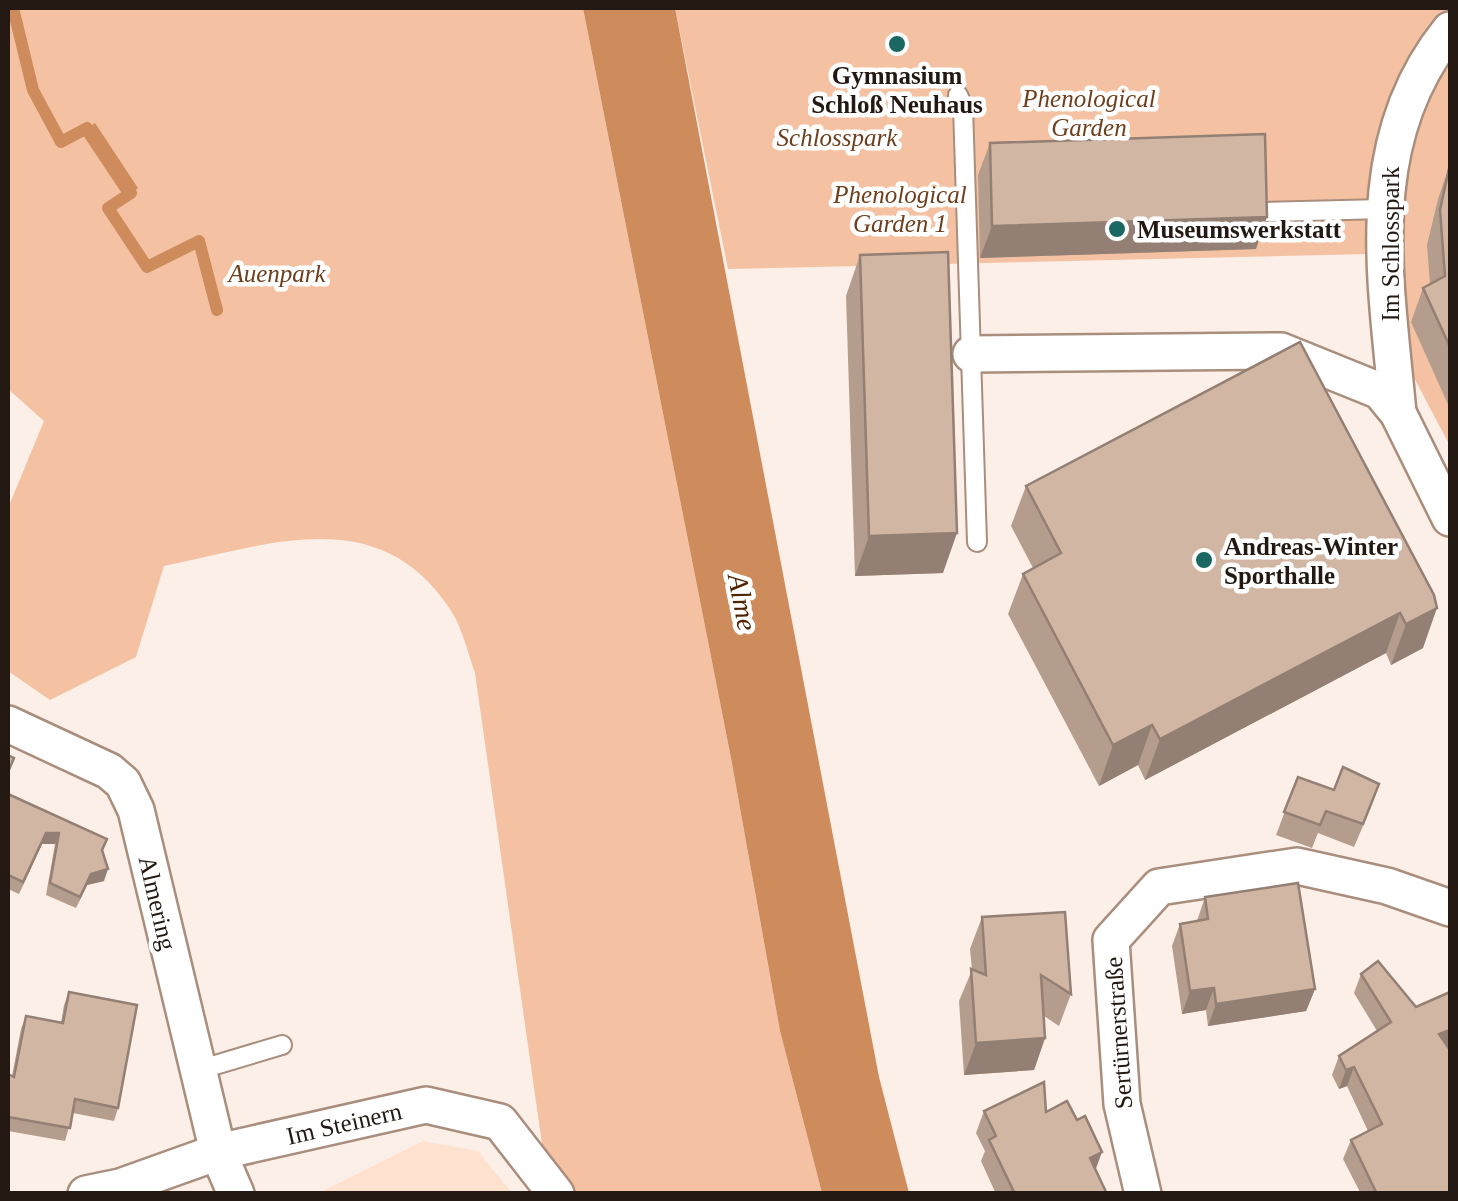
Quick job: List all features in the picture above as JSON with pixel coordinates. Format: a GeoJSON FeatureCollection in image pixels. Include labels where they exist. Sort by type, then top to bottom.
{"type":"FeatureCollection","features":[{"type":"Feature","properties":{"kind":"street","name":"Im Schlosspark"},"geometry":{"type":"LineString","coordinates":[[1398,414],[1384,209],[1389,152],[1401,112],[1426,60],[1450,30]]}},
{"type":"Feature","properties":{"kind":"street"},"geometry":{"type":"LineString","coordinates":[[971,354],[1281,351],[1380,391],[1398,414],[1450,518]]}},
{"type":"Feature","properties":{"kind":"street","name":"Almering"},"geometry":{"type":"LineString","coordinates":[[8,724],[109,771],[123,783],[146,850],[218,1152],[236,1194]]}},
{"type":"Feature","properties":{"kind":"street","name":"Sertürnerstraße"},"geometry":{"type":"LineString","coordinates":[[1143,1194],[1122,1104],[1111,940],[1159,887],[1297,866],[1386,886],[1450,908]]}},
{"type":"Feature","properties":{"kind":"street","name":"Im Steinern"},"geometry":{"type":"LineString","coordinates":[[218,1152],[426,1105],[500,1122],[556,1194]]}},
{"type":"Feature","properties":{"kind":"street"},"geometry":{"type":"LineString","coordinates":[[86,1194],[120,1187],[218,1152]]}},
{"type":"Feature","properties":{"kind":"lane"},"geometry":{"type":"LineString","coordinates":[[958,95],[963,107],[977,542]]}},
{"type":"Feature","properties":{"kind":"lane"},"geometry":{"type":"LineString","coordinates":[[1264,212],[1384,209]]}},
{"type":"Feature","properties":{"kind":"lane"},"geometry":{"type":"LineString","coordinates":[[196,1071],[282,1045]]}},
{"type":"Feature","properties":{"kind":"shaded area"},"geometry":{"type":"Polygon","coordinates":[[[423,1141],[478,1151],[512,1193],[319,1193],[423,1141]]]}},
{"type":"Feature","properties":{"kind":"green space","name":"Auenpark"},"geometry":{"type":"Polygon","coordinates":[[[8,8],[583,8],[731,758],[780,1031],[822,1193],[568,1193],[545,1165],[475,673],[450,609],[421,575],[390,554],[356,542],[319,539],[282,542],[164,566],[136,657],[50,700],[8,671],[8,508],[44,421],[8,389],[8,8]]]}},
{"type":"Feature","properties":{"kind":"green space","name":"Schlosspark"},"geometry":{"type":"Polygon","coordinates":[[[675,8],[1450,8],[1450,446],[1391,334],[1370,254],[728,269],[675,8]]]}},
{"type":"Feature","properties":{"kind":"water","name":"Alme"},"geometry":{"type":"Polygon","coordinates":[[[583,8],[675,8],[879,1077],[909,1193],[822,1193],[780,1031],[731,758],[583,8]]]}},
{"type":"Feature","properties":{"kind":"water"},"geometry":{"type":"Polygon","coordinates":[[[95,123],[138,188],[125,198],[81,132],[95,123]]]}},
{"type":"Feature","properties":{"kind":"building"},"geometry":{"type":"Polygon","coordinates":[[[1265,134],[1267,217],[992,226],[990,143],[1265,134]]]}},
{"type":"Feature","properties":{"kind":"building"},"geometry":{"type":"Polygon","coordinates":[[[1450,164],[1450,347],[1423,288],[1445,276],[1440,210],[1450,164]]]}},
{"type":"Feature","properties":{"kind":"building"},"geometry":{"type":"Polygon","coordinates":[[[948,252],[957,533],[869,536],[860,255],[948,252]]]}},
{"type":"Feature","properties":{"kind":"building","name":"Andreas-Winter Sporthalle"},"geometry":{"type":"Polygon","coordinates":[[[1300,342],[1434,595],[1437,608],[1406,624],[1400,613],[1160,739],[1152,725],[1113,745],[1023,574],[1061,553],[1026,486],[1300,342]]]}},
{"type":"Feature","properties":{"kind":"building"},"geometry":{"type":"Polygon","coordinates":[[[1343,767],[1379,784],[1363,824],[1326,811],[1320,825],[1284,812],[1298,777],[1334,790],[1343,767]]]}},
{"type":"Feature","properties":{"kind":"building"},"geometry":{"type":"Polygon","coordinates":[[[8,794],[107,839],[102,850],[108,869],[91,874],[80,897],[50,883],[59,833],[46,833],[23,882],[8,875],[8,794]]]}},
{"type":"Feature","properties":{"kind":"building"},"geometry":{"type":"Polygon","coordinates":[[[1298,883],[1315,989],[1216,1004],[1214,988],[1190,991],[1180,924],[1208,919],[1205,897],[1298,883]]]}},
{"type":"Feature","properties":{"kind":"building"},"geometry":{"type":"Polygon","coordinates":[[[1065,912],[1071,994],[1041,975],[1045,1038],[976,1043],[971,969],[986,975],[982,917],[1065,912]]]}},
{"type":"Feature","properties":{"kind":"building"},"geometry":{"type":"Polygon","coordinates":[[[1378,961],[1416,1007],[1450,992],[1450,1030],[1439,1034],[1450,1050],[1450,1194],[1377,1194],[1351,1140],[1382,1124],[1354,1067],[1346,1070],[1339,1056],[1391,1022],[1361,974],[1378,961]]]}},
{"type":"Feature","properties":{"kind":"building"},"geometry":{"type":"Polygon","coordinates":[[[69,992],[137,1005],[118,1108],[75,1099],[70,1128],[8,1117],[8,1074],[14,1077],[26,1016],[63,1023],[69,992]]]}},
{"type":"Feature","properties":{"kind":"building"},"geometry":{"type":"Polygon","coordinates":[[[1044,1082],[1046,1112],[1067,1101],[1077,1120],[1085,1116],[1102,1152],[1090,1158],[1107,1194],[1015,1194],[989,1140],[996,1136],[984,1111],[1044,1082]]]}},
{"type":"Feature","properties":{"kind":"waterway"},"geometry":{"type":"LineString","coordinates":[[13,8],[33,90],[61,142],[87,128],[93,136]]}},
{"type":"Feature","properties":{"kind":"waterway"},"geometry":{"type":"LineString","coordinates":[[126,186],[131,193],[108,208],[147,267],[199,241],[217,310]]}},
{"type":"Feature","properties":{"kind":"place","name":"Gymnasium Schloß Neuhaus"},"geometry":{"type":"Point","coordinates":[897,44]}},
{"type":"Feature","properties":{"kind":"place","name":"Museumswerkstatt"},"geometry":{"type":"Point","coordinates":[1117,229]}},
{"type":"Feature","properties":{"kind":"place","name":"Andreas-Winter Sporthalle"},"geometry":{"type":"Point","coordinates":[1204,560]}},
{"type":"Feature","properties":{"kind":"park label","name":"Phenological Garden"},"geometry":{"type":"Point","coordinates":[1089,112]}},
{"type":"Feature","properties":{"kind":"park label","name":"Phenological Garden 1"},"geometry":{"type":"Point","coordinates":[900,208]}}]}
